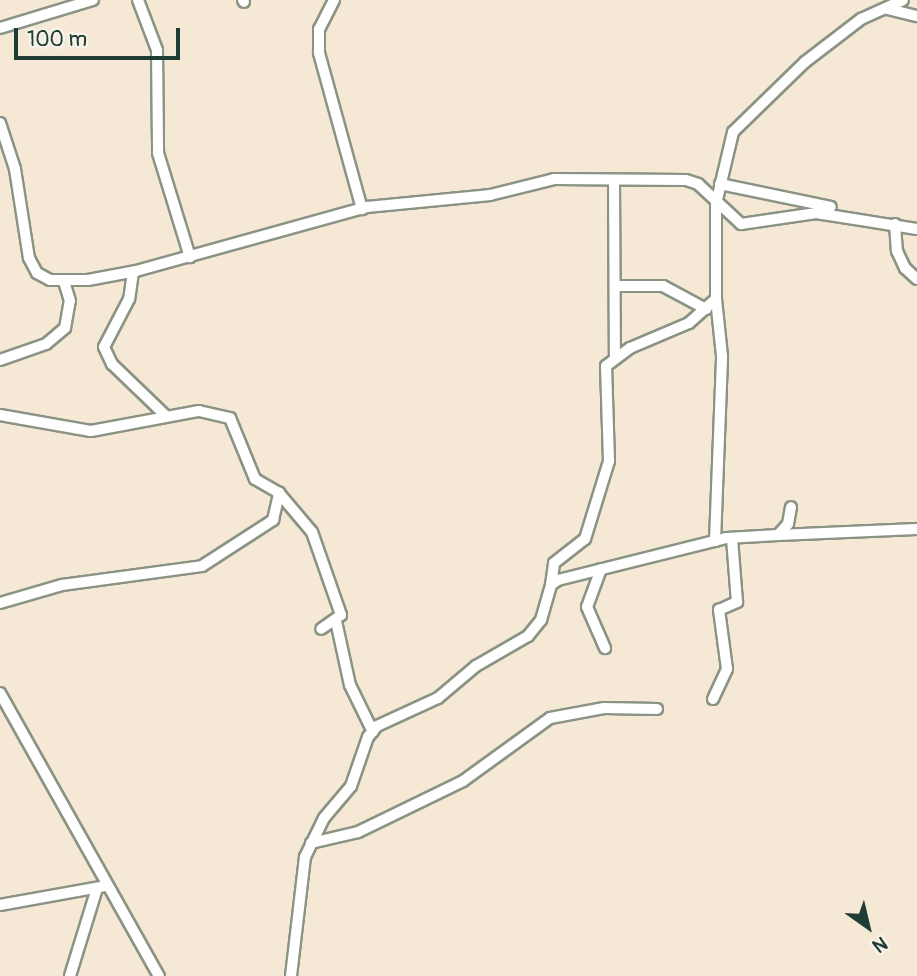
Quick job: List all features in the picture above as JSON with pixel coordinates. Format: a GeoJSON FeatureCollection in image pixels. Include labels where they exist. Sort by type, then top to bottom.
{"type":"FeatureCollection","features":[{"type":"Feature","properties":{"kind":"street"},"geometry":{"type":"LineString","coordinates":[[0,28],[93,0]]}},
{"type":"Feature","properties":{"kind":"street"},"geometry":{"type":"LineString","coordinates":[[138,0],[157,50],[159,153],[190,257]]}},
{"type":"Feature","properties":{"kind":"street"},"geometry":{"type":"LineString","coordinates":[[334,0],[319,29],[319,53],[362,209]]}},
{"type":"Feature","properties":{"kind":"street"},"geometry":{"type":"LineString","coordinates":[[715,541],[722,356],[716,299],[716,204],[733,132],[805,62],[861,19],[888,9],[902,0]]}},
{"type":"Feature","properties":{"kind":"street"},"geometry":{"type":"LineString","coordinates":[[888,9],[917,16]]}},
{"type":"Feature","properties":{"kind":"street"},"geometry":{"type":"LineString","coordinates":[[0,123],[15,169],[29,258],[42,276],[64,281],[133,272],[362,209],[411,200],[490,195],[554,179],[686,180],[698,184],[716,204],[741,224],[816,213],[917,229]]}},
{"type":"Feature","properties":{"kind":"street"},"geometry":{"type":"LineString","coordinates":[[614,181],[615,357]]}},
{"type":"Feature","properties":{"kind":"street"},"geometry":{"type":"LineString","coordinates":[[720,184],[849,210],[869,220]]}},
{"type":"Feature","properties":{"kind":"street"},"geometry":{"type":"LineString","coordinates":[[895,224],[897,251],[905,268],[917,279]]}},
{"type":"Feature","properties":{"kind":"street"},"geometry":{"type":"LineString","coordinates":[[133,272],[129,299],[104,347],[112,364],[166,416]]}},
{"type":"Feature","properties":{"kind":"street"},"geometry":{"type":"LineString","coordinates":[[0,360],[46,344],[65,328],[70,301],[64,281]]}},
{"type":"Feature","properties":{"kind":"street"},"geometry":{"type":"LineString","coordinates":[[615,286],[663,286],[706,309]]}},
{"type":"Feature","properties":{"kind":"street"},"geometry":{"type":"LineString","coordinates":[[291,976],[301,872],[311,843],[324,818],[351,786],[373,732],[384,721],[438,698],[476,666],[528,636],[541,620],[554,563],[585,539],[609,461],[611,419],[603,375],[615,357],[689,323],[716,299]]}},
{"type":"Feature","properties":{"kind":"street"},"geometry":{"type":"LineString","coordinates":[[0,415],[91,431],[199,411],[230,418],[240,435],[246,466],[255,479],[279,493],[312,532],[341,615],[321,629]]}},
{"type":"Feature","properties":{"kind":"street"},"geometry":{"type":"LineString","coordinates":[[0,603],[62,585],[202,566],[273,520],[279,493]]}},
{"type":"Feature","properties":{"kind":"street"},"geometry":{"type":"LineString","coordinates":[[778,536],[788,524],[791,507]]}},
{"type":"Feature","properties":{"kind":"street"},"geometry":{"type":"LineString","coordinates":[[551,585],[601,569],[732,538],[917,529]]}},
{"type":"Feature","properties":{"kind":"street"},"geometry":{"type":"LineString","coordinates":[[713,699],[727,669],[719,610],[737,603],[732,538]]}},
{"type":"Feature","properties":{"kind":"street"},"geometry":{"type":"LineString","coordinates":[[601,569],[587,607],[605,648]]}},
{"type":"Feature","properties":{"kind":"street"},"geometry":{"type":"LineString","coordinates":[[336,621],[350,685],[373,732]]}},
{"type":"Feature","properties":{"kind":"street"},"geometry":{"type":"LineString","coordinates":[[0,693],[101,887],[159,976]]}},
{"type":"Feature","properties":{"kind":"street"},"geometry":{"type":"LineString","coordinates":[[311,843],[358,832],[463,781],[550,718],[604,708],[657,709]]}},
{"type":"Feature","properties":{"kind":"street"},"geometry":{"type":"LineString","coordinates":[[0,905],[101,887]]}},
{"type":"Feature","properties":{"kind":"street"},"geometry":{"type":"LineString","coordinates":[[70,976],[101,887]]}}]}
